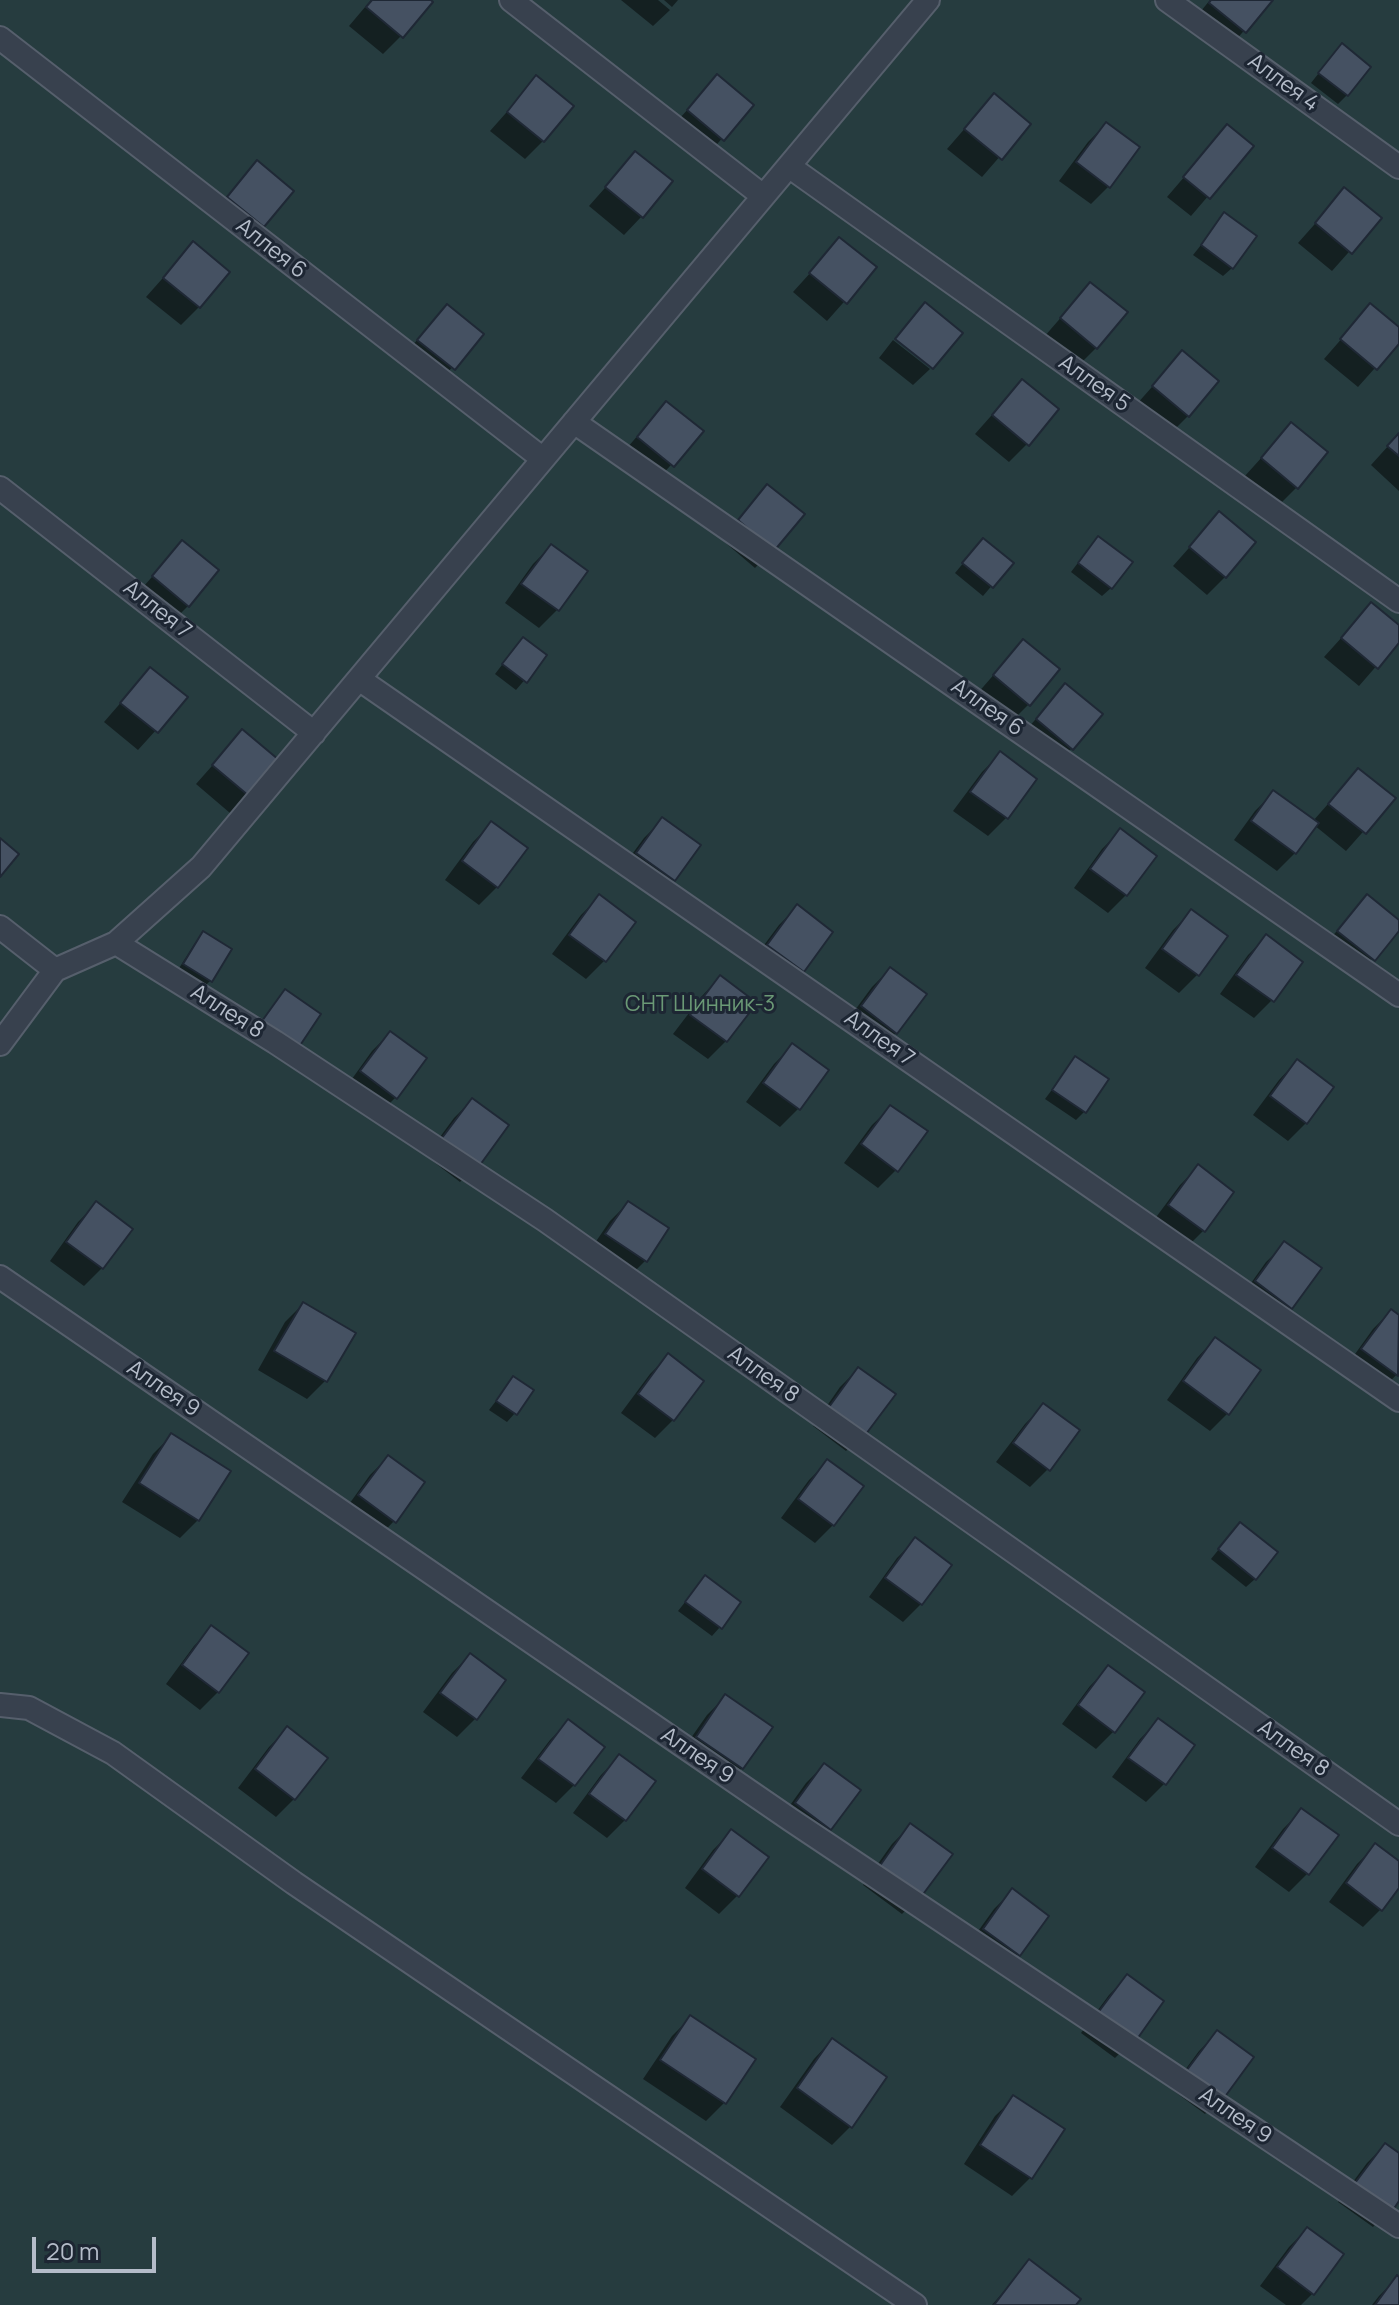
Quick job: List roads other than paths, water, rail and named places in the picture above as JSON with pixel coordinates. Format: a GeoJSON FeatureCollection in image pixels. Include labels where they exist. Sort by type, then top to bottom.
{"type":"FeatureCollection","features":[{"type":"Feature","properties":{"kind":"lane"},"geometry":{"type":"LineString","coordinates":[[511,0],[763,196]]}},
{"type":"Feature","properties":{"kind":"lane"},"geometry":{"type":"LineString","coordinates":[[0,1044],[55,970],[116,943],[201,867],[928,0]]}},
{"type":"Feature","properties":{"kind":"lane","name":"Аллея 4"},"geometry":{"type":"LineString","coordinates":[[1167,0],[1399,167]]}},
{"type":"Feature","properties":{"kind":"lane","name":"Аллея 6"},"geometry":{"type":"LineString","coordinates":[[0,38],[543,459]]}},
{"type":"Feature","properties":{"kind":"lane","name":"Аллея 5"},"geometry":{"type":"LineString","coordinates":[[790,167],[1399,601]]}},
{"type":"Feature","properties":{"kind":"lane","name":"Аллея 6"},"geometry":{"type":"LineString","coordinates":[[574,422],[1399,995]]}},
{"type":"Feature","properties":{"kind":"lane","name":"Аллея 7"},"geometry":{"type":"LineString","coordinates":[[0,488],[314,733]]}},
{"type":"Feature","properties":{"kind":"lane","name":"Аллея 7"},"geometry":{"type":"LineString","coordinates":[[359,679],[1399,1400]]}},
{"type":"Feature","properties":{"kind":"lane"},"geometry":{"type":"LineString","coordinates":[[0,927],[55,970]]}},
{"type":"Feature","properties":{"kind":"lane","name":"Аллея 8"},"geometry":{"type":"LineString","coordinates":[[116,943],[275,1042],[545,1220],[1399,1824]]}},
{"type":"Feature","properties":{"kind":"lane","name":"Аллея 9"},"geometry":{"type":"LineString","coordinates":[[0,1277],[791,1820],[1399,2226]]}},
{"type":"Feature","properties":{"kind":"lane"},"geometry":{"type":"LineString","coordinates":[[0,1705],[29,1708],[113,1753],[294,1883],[915,2305]]}},
{"type":"Feature","properties":{"kind":"park label","name":"СНТ Шинник-3"},"geometry":{"type":"Point","coordinates":[700,1005]}}]}
